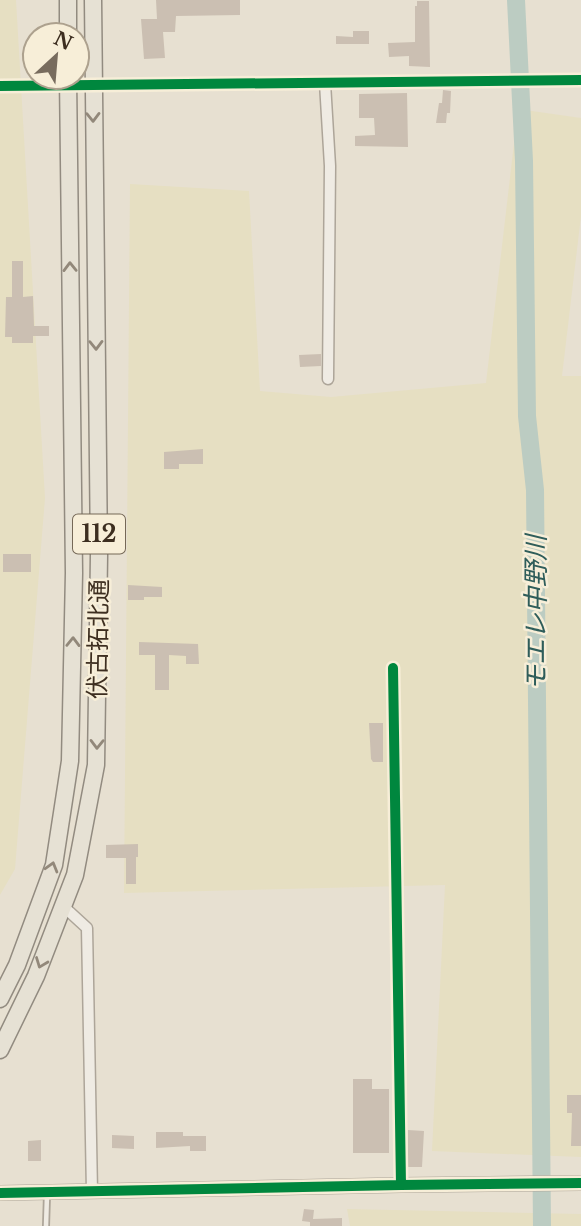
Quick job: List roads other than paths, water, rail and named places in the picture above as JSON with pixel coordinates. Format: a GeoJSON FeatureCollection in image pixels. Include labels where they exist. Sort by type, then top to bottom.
{"type":"FeatureCollection","features":[{"type":"Feature","properties":{"kind":"main road"},"geometry":{"type":"LineString","coordinates":[[68,0],[68,21]]}},
{"type":"Feature","properties":{"kind":"main road","name":"伏古拓北通"},"geometry":{"type":"LineString","coordinates":[[0,1050],[36,976],[75,875],[96,765],[99,555],[93,0]]}},
{"type":"Feature","properties":{"kind":"main road","name":"伏古拓北通"},"geometry":{"type":"LineString","coordinates":[[0,999],[17,965],[54,865],[70,761],[74,559],[68,91]]}},
{"type":"Feature","properties":{"kind":"street"},"geometry":{"type":"LineString","coordinates":[[93,86],[581,80]]}},
{"type":"Feature","properties":{"kind":"street"},"geometry":{"type":"LineString","coordinates":[[325,83],[330,166],[328,379]]}},
{"type":"Feature","properties":{"kind":"street"},"geometry":{"type":"LineString","coordinates":[[0,86],[21,84]]}},
{"type":"Feature","properties":{"kind":"street"},"geometry":{"type":"LineString","coordinates":[[393,668],[401,1185]]}},
{"type":"Feature","properties":{"kind":"street"},"geometry":{"type":"LineString","coordinates":[[63,906],[87,928],[92,1192]]}},
{"type":"Feature","properties":{"kind":"street"},"geometry":{"type":"LineString","coordinates":[[0,1194],[581,1183]]}},
{"type":"Feature","properties":{"kind":"lane"},"geometry":{"type":"LineString","coordinates":[[46,1226],[47,1193]]}},
{"type":"Feature","properties":{"kind":"waterway","name":"モエレ中野川"},"geometry":{"type":"LineString","coordinates":[[516,0],[524,161],[527,416],[535,490],[542,1226]]}}]}
